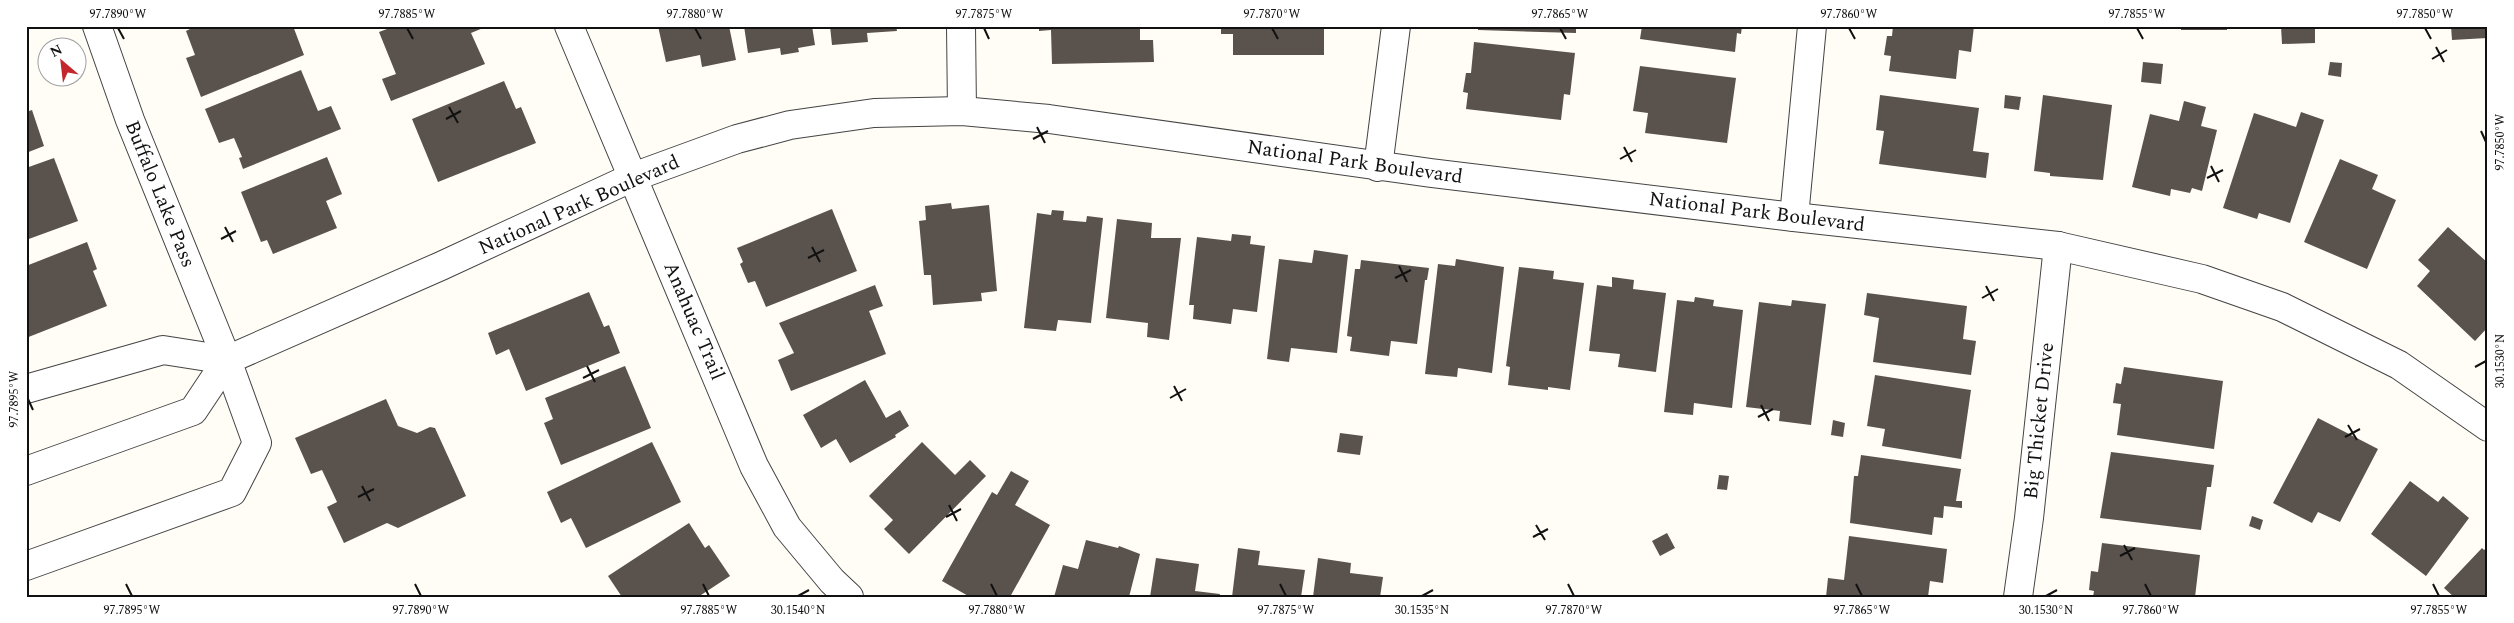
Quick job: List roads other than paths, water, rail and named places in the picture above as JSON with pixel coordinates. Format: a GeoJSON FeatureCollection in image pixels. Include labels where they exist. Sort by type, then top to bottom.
{"type":"FeatureCollection","features":[{"type":"Feature","properties":{"kind":"street","name":"Buffalo Lake Pass"},"geometry":{"type":"LineString","coordinates":[[26,566],[232,492],[257,443],[227,360],[130,120],[97,26]]}},
{"type":"Feature","properties":{"kind":"street","name":"Anahuac Trail"},"geometry":{"type":"LineString","coordinates":[[569,26],[754,466],[787,527],[832,581],[849,597]]}},
{"type":"Feature","properties":{"kind":"street"},"geometry":{"type":"LineString","coordinates":[[961,26],[962,111]]}},
{"type":"Feature","properties":{"kind":"street"},"geometry":{"type":"LineString","coordinates":[[1378,167],[1396,26]]}},
{"type":"Feature","properties":{"kind":"street"},"geometry":{"type":"LineString","coordinates":[[1794,217],[1812,26]]}},
{"type":"Feature","properties":{"kind":"street","name":"National Park Boulevard"},"geometry":{"type":"LineString","coordinates":[[227,360],[449,262],[633,177],[737,139],[790,125],[874,113],[962,111],[1049,118],[1378,167],[1794,217],[2058,246],[2202,279],[2282,307],[2399,365],[2488,427]]}},
{"type":"Feature","properties":{"kind":"street","name":"Big Thicket Drive"},"geometry":{"type":"LineString","coordinates":[[2018,597],[2029,518],[2058,246]]}},
{"type":"Feature","properties":{"kind":"street"},"geometry":{"type":"LineString","coordinates":[[26,389],[163,350],[227,360],[193,411],[26,471]]}}]}
